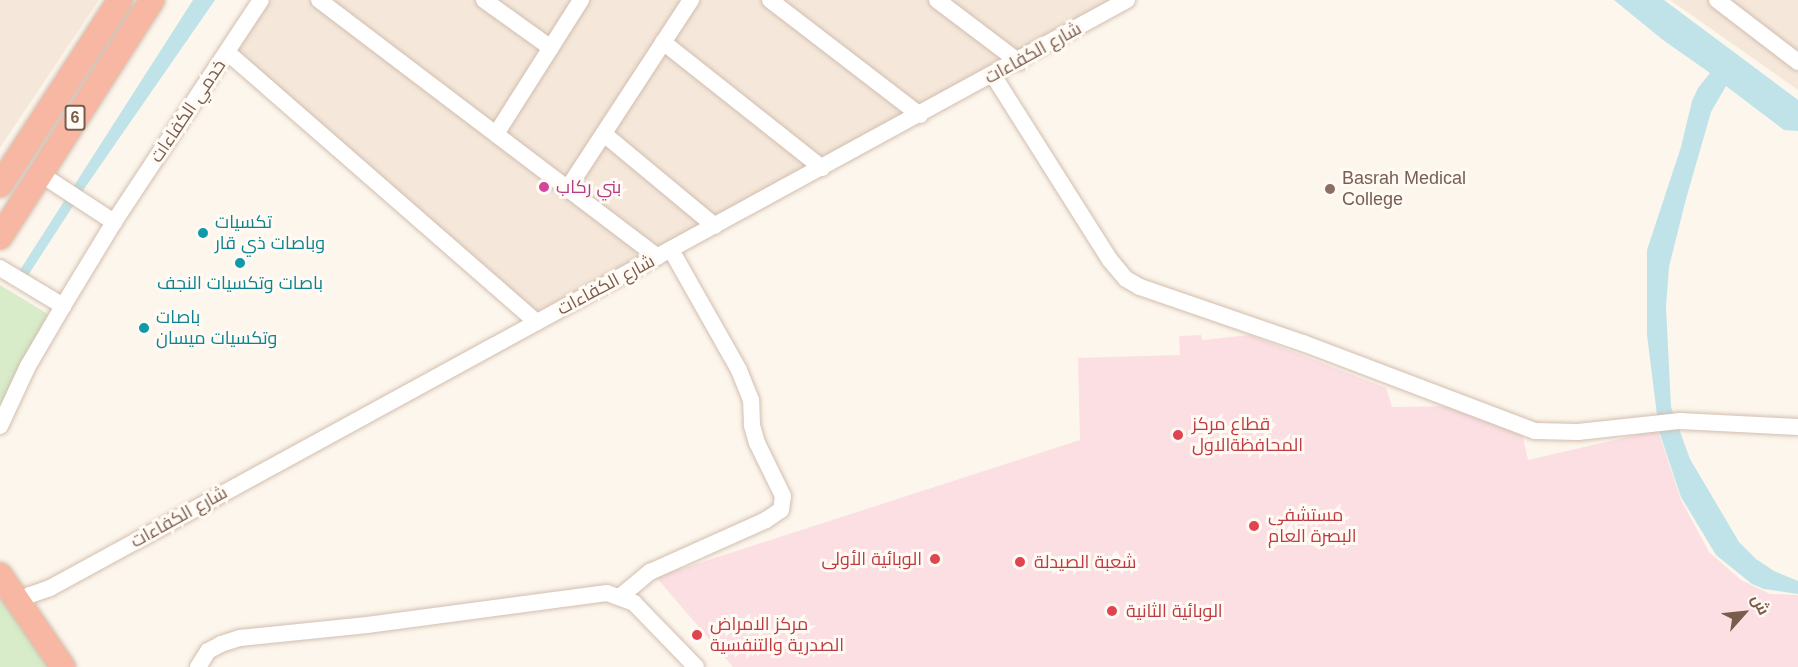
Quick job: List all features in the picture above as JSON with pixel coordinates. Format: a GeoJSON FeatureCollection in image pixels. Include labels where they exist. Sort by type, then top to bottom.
{"type":"FeatureCollection","features":[{"type":"Feature","properties":{"kind":"highway","name":"6"},"geometry":{"type":"LineString","coordinates":[[0,185],[120,0]]}},
{"type":"Feature","properties":{"kind":"highway","name":"6"},"geometry":{"type":"LineString","coordinates":[[0,237],[152,0]]}},
{"type":"Feature","properties":{"kind":"highway"},"geometry":{"type":"LineString","coordinates":[[0,575],[63,667]]}},
{"type":"Feature","properties":{"kind":"street","name":"خدمي الكفاءات"},"geometry":{"type":"LineString","coordinates":[[0,426],[23,376],[114,222],[261,0]]}},
{"type":"Feature","properties":{"kind":"street"},"geometry":{"type":"LineString","coordinates":[[319,0],[568,188],[664,253],[739,370],[751,400],[752,425],[757,443],[783,496],[781,510],[766,520],[650,572],[621,596]]}},
{"type":"Feature","properties":{"kind":"street"},"geometry":{"type":"LineString","coordinates":[[484,0],[551,48]]}},
{"type":"Feature","properties":{"kind":"street"},"geometry":{"type":"LineString","coordinates":[[496,134],[581,0]]}},
{"type":"Feature","properties":{"kind":"street"},"geometry":{"type":"LineString","coordinates":[[568,188],[691,0]]}},
{"type":"Feature","properties":{"kind":"street"},"geometry":{"type":"LineString","coordinates":[[770,0],[920,115]]}},
{"type":"Feature","properties":{"kind":"street"},"geometry":{"type":"LineString","coordinates":[[937,0],[1019,62]]}},
{"type":"Feature","properties":{"kind":"street","name":"شارع الكفاءات"},"geometry":{"type":"LineString","coordinates":[[20,602],[1019,62],[1127,0]]}},
{"type":"Feature","properties":{"kind":"street"},"geometry":{"type":"LineString","coordinates":[[1717,0],[1798,62]]}},
{"type":"Feature","properties":{"kind":"street"},"geometry":{"type":"LineString","coordinates":[[663,42],[822,168]]}},
{"type":"Feature","properties":{"kind":"street"},"geometry":{"type":"LineString","coordinates":[[227,52],[537,322]]}},
{"type":"Feature","properties":{"kind":"street"},"geometry":{"type":"LineString","coordinates":[[993,75],[1110,260],[1120,273],[1134,284],[1303,343],[1535,431],[1578,432],[1680,421],[1798,427]]}},
{"type":"Feature","properties":{"kind":"street"},"geometry":{"type":"LineString","coordinates":[[604,134],[715,226]]}},
{"type":"Feature","properties":{"kind":"street"},"geometry":{"type":"LineString","coordinates":[[39,173],[114,222]]}},
{"type":"Feature","properties":{"kind":"street"},"geometry":{"type":"LineString","coordinates":[[0,268],[63,306]]}},
{"type":"Feature","properties":{"kind":"street"},"geometry":{"type":"LineString","coordinates":[[198,667],[208,651],[240,638],[367,625],[593,593],[621,596],[645,612],[696,667]]}},
{"type":"Feature","properties":{"kind":"shaded area"},"geometry":{"type":"Polygon","coordinates":[[[0,0],[99,0],[0,148],[0,0]]]}},
{"type":"Feature","properties":{"kind":"shaded area"},"geometry":{"type":"Polygon","coordinates":[[[256,0],[1124,0],[535,313],[226,50],[256,0]]]}},
{"type":"Feature","properties":{"kind":"shaded area"},"geometry":{"type":"Polygon","coordinates":[[[1670,0],[1798,0],[1798,90],[1670,0]]]}},
{"type":"Feature","properties":{"kind":"shaded area","name":"مستشفى البصرة العام"},"geometry":{"type":"Polygon","coordinates":[[[1201,335],[1202,340],[1250,335],[1386,388],[1392,407],[1455,406],[1522,433],[1528,460],[1658,430],[1681,500],[1709,552],[1741,580],[1770,594],[1798,595],[1798,667],[733,667],[656,577],[1080,440],[1078,358],[1180,355],[1179,336],[1201,335]]]}},
{"type":"Feature","properties":{"kind":"green space"},"geometry":{"type":"Polygon","coordinates":[[[0,285],[48,314],[0,415],[0,285]]]}},
{"type":"Feature","properties":{"kind":"green space"},"geometry":{"type":"Polygon","coordinates":[[[0,582],[59,667],[0,667],[0,582]]]}},
{"type":"Feature","properties":{"kind":"water"},"geometry":{"type":"Polygon","coordinates":[[[193,0],[215,0],[84,189],[27,277],[20,270],[193,0]]]}},
{"type":"Feature","properties":{"kind":"water"},"geometry":{"type":"Polygon","coordinates":[[[1614,0],[1664,0],[1798,100],[1798,131],[1784,130],[1726,86],[1711,112],[1686,199],[1669,267],[1666,307],[1671,407],[1690,459],[1739,542],[1756,559],[1774,571],[1798,581],[1798,594],[1764,589],[1752,584],[1716,555],[1681,497],[1659,431],[1647,335],[1647,250],[1681,147],[1692,101],[1698,88],[1710,73],[1663,40],[1614,0]]]}},
{"type":"Feature","properties":{"kind":"place","name":"بني ركاب"},"geometry":{"type":"Point","coordinates":[544,187]}},
{"type":"Feature","properties":{"kind":"place","name":"Basrah Medical College"},"geometry":{"type":"Point","coordinates":[1330,189]}},
{"type":"Feature","properties":{"kind":"place","name":"تكسيات وباصات ذي قار"},"geometry":{"type":"Point","coordinates":[203,233]}},
{"type":"Feature","properties":{"kind":"place","name":"باصات وتكسيات النجف"},"geometry":{"type":"Point","coordinates":[240,263]}},
{"type":"Feature","properties":{"kind":"place","name":"باصات وتكسيات ميسان"},"geometry":{"type":"Point","coordinates":[144,328]}},
{"type":"Feature","properties":{"kind":"place","name":"قطاع مركز المحافظةالاول"},"geometry":{"type":"Point","coordinates":[1178,435]}},
{"type":"Feature","properties":{"kind":"place","name":"مستشفى البصرة العام"},"geometry":{"type":"Point","coordinates":[1254,526]}},
{"type":"Feature","properties":{"kind":"place","name":"الوبائية الأولى"},"geometry":{"type":"Point","coordinates":[935,559]}},
{"type":"Feature","properties":{"kind":"place","name":"شعبة الصيدلة"},"geometry":{"type":"Point","coordinates":[1020,562]}},
{"type":"Feature","properties":{"kind":"place","name":"الوبائية الثانية"},"geometry":{"type":"Point","coordinates":[1112,611]}},
{"type":"Feature","properties":{"kind":"place","name":"مركز الامراض الصدرية والتنفسية"},"geometry":{"type":"Point","coordinates":[697,635]}}]}
